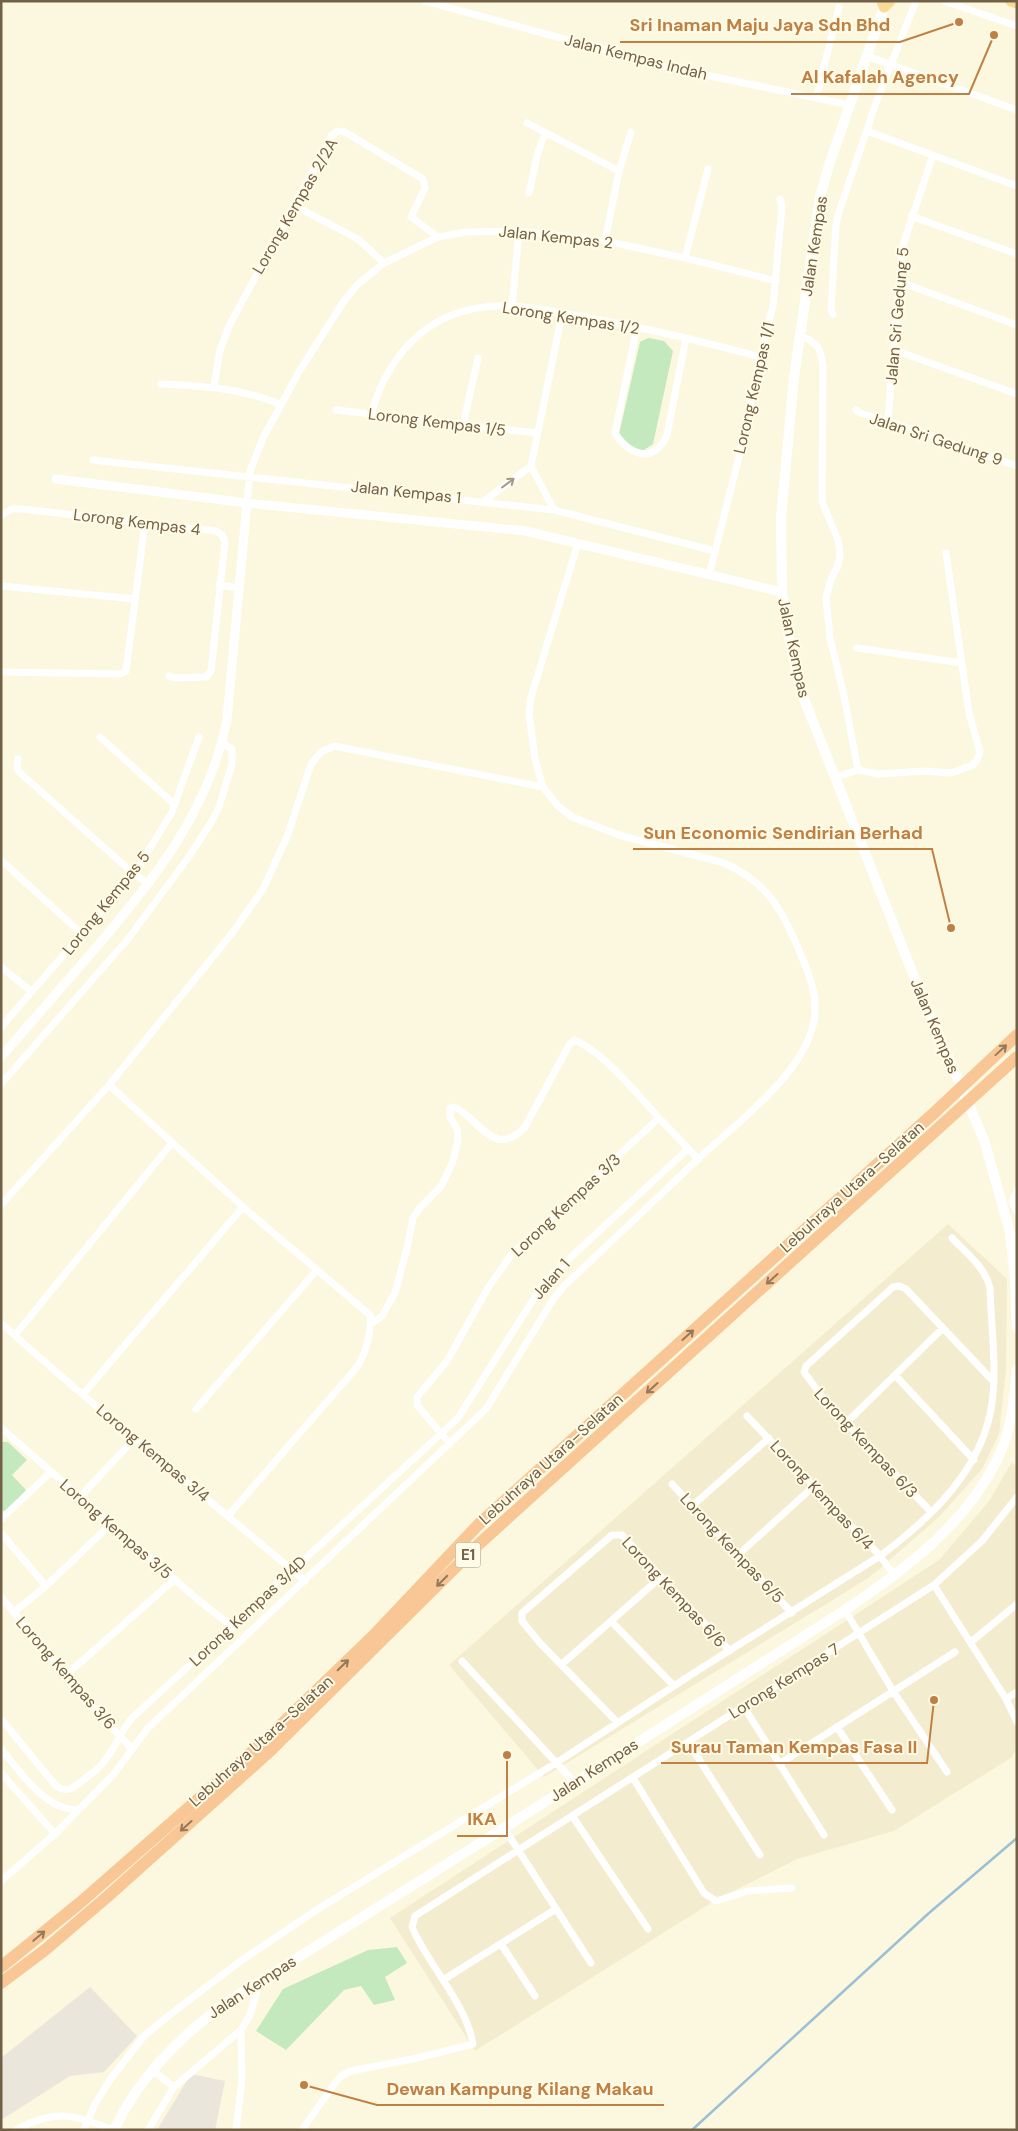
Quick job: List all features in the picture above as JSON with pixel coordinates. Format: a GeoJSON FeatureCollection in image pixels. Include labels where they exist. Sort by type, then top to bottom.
{"type":"FeatureCollection","features":[{"type":"Feature","properties":{"kind":"highway"},"geometry":{"type":"LineString","coordinates":[[1011,1],[1017,3]]}},
{"type":"Feature","properties":{"kind":"highway","name":"Lebuhraya Utara–Selatan"},"geometry":{"type":"LineString","coordinates":[[1,1967],[81,1902],[260,1745],[374,1636],[479,1524],[934,1113],[1017,1035]]}},
{"type":"Feature","properties":{"kind":"highway","name":"Lebuhraya Utara–Selatan"},"geometry":{"type":"LineString","coordinates":[[1,1983],[45,1950],[270,1751],[479,1544],[1017,1057]]}},
{"type":"Feature","properties":{"kind":"main road","name":"Jalan Kempas"},"geometry":{"type":"LineString","coordinates":[[885,3],[820,197],[800,336],[781,518],[782,592],[788,633],[800,689],[921,994],[984,1140],[1008,1203],[1017,1328]]}},
{"type":"Feature","properties":{"kind":"main road","name":"Jalan Kempas"},"geometry":{"type":"LineString","coordinates":[[114,2130],[123,2111],[152,2070],[199,2022],[224,2004],[504,1828],[895,1576],[936,1540],[962,1511],[997,1462],[1010,1423],[1017,1370]]}},
{"type":"Feature","properties":{"kind":"street","name":"Jalan Kempas Indah"},"geometry":{"type":"LineString","coordinates":[[425,1],[667,67],[850,105]]}},
{"type":"Feature","properties":{"kind":"street"},"geometry":{"type":"LineString","coordinates":[[833,314],[831,310],[836,226],[867,131],[916,1]]}},
{"type":"Feature","properties":{"kind":"street"},"geometry":{"type":"LineString","coordinates":[[944,1],[1017,26]]}},
{"type":"Feature","properties":{"kind":"street"},"geometry":{"type":"LineString","coordinates":[[816,98],[839,7]]}},
{"type":"Feature","properties":{"kind":"street"},"geometry":{"type":"LineString","coordinates":[[867,56],[1017,110]]}},
{"type":"Feature","properties":{"kind":"street"},"geometry":{"type":"LineString","coordinates":[[527,123],[619,171]]}},
{"type":"Feature","properties":{"kind":"street"},"geometry":{"type":"LineString","coordinates":[[867,131],[1017,186]]}},
{"type":"Feature","properties":{"kind":"street","name":"Lorong Kempas 2/2A"},"geometry":{"type":"LineString","coordinates":[[214,386],[220,350],[229,326],[332,135],[338,132],[345,132],[423,179],[425,188],[411,217],[438,237]]}},
{"type":"Feature","properties":{"kind":"street"},"geometry":{"type":"LineString","coordinates":[[605,241],[619,171],[631,132]]}},
{"type":"Feature","properties":{"kind":"street"},"geometry":{"type":"LineString","coordinates":[[529,193],[538,152],[545,134]]}},
{"type":"Feature","properties":{"kind":"street","name":"Jalan Sri Gedung 5"},"geometry":{"type":"LineString","coordinates":[[888,421],[902,248],[911,216],[933,155]]}},
{"type":"Feature","properties":{"kind":"street"},"geometry":{"type":"LineString","coordinates":[[685,258],[708,169]]}},
{"type":"Feature","properties":{"kind":"street","name":"Lorong Kempas 1/1"},"geometry":{"type":"LineString","coordinates":[[709,575],[740,453],[760,357],[773,306],[782,206],[780,199]]}},
{"type":"Feature","properties":{"kind":"street"},"geometry":{"type":"LineString","coordinates":[[293,205],[358,239],[384,263]]}},
{"type":"Feature","properties":{"kind":"street"},"geometry":{"type":"LineString","coordinates":[[911,216],[1017,254]]}},
{"type":"Feature","properties":{"kind":"street"},"geometry":{"type":"LineString","coordinates":[[512,306],[519,231]]}},
{"type":"Feature","properties":{"kind":"street","name":"Jalan Kempas 2"},"geometry":{"type":"LineString","coordinates":[[247,503],[249,476],[261,443],[280,404],[328,323],[358,284],[384,263],[438,237],[466,232],[519,231],[605,241],[685,258],[776,281]]}},
{"type":"Feature","properties":{"kind":"street"},"geometry":{"type":"LineString","coordinates":[[900,282],[1017,325]]}},
{"type":"Feature","properties":{"kind":"street","name":"Lorong Kempas 1/2"},"geometry":{"type":"LineString","coordinates":[[371,414],[378,389],[390,368],[407,346],[432,325],[454,314],[482,307],[512,306],[637,327],[760,357]]}},
{"type":"Feature","properties":{"kind":"street"},"geometry":{"type":"LineString","coordinates":[[554,510],[531,466],[562,314]]}},
{"type":"Feature","properties":{"kind":"street"},"geometry":{"type":"LineString","coordinates":[[637,327],[615,433],[626,448],[641,454],[649,454],[657,450],[663,444],[667,435],[686,338]]}},
{"type":"Feature","properties":{"kind":"street"},"geometry":{"type":"LineString","coordinates":[[800,336],[818,345],[824,366],[822,502],[838,540],[840,555],[838,566],[831,579],[826,598],[830,638],[844,696],[858,770]]}},
{"type":"Feature","properties":{"kind":"street"},"geometry":{"type":"LineString","coordinates":[[894,350],[1017,394]]}},
{"type":"Feature","properties":{"kind":"street"},"geometry":{"type":"LineString","coordinates":[[463,424],[478,358]]}},
{"type":"Feature","properties":{"kind":"street"},"geometry":{"type":"LineString","coordinates":[[161,384],[214,386],[247,392],[280,404]]}},
{"type":"Feature","properties":{"kind":"street","name":"Lorong Kempas 1/5"},"geometry":{"type":"LineString","coordinates":[[336,410],[537,433]]}},
{"type":"Feature","properties":{"kind":"street","name":"Jalan Sri Gedung 9"},"geometry":{"type":"LineString","coordinates":[[856,410],[860,414],[888,421],[1017,466]]}},
{"type":"Feature","properties":{"kind":"street","name":"Jalan Kempas 1"},"geometry":{"type":"LineString","coordinates":[[93,460],[554,510],[715,551]]}},
{"type":"Feature","properties":{"kind":"street"},"geometry":{"type":"LineString","coordinates":[[484,501],[531,466]]}},
{"type":"Feature","properties":{"kind":"street"},"geometry":{"type":"LineString","coordinates":[[56,479],[247,503],[525,531],[782,592]]}},
{"type":"Feature","properties":{"kind":"street"},"geometry":{"type":"LineString","coordinates":[[1,1057],[150,884],[185,830],[209,782],[222,743],[227,719],[247,503]]}},
{"type":"Feature","properties":{"kind":"street","name":"Lorong Kempas 4"},"geometry":{"type":"LineString","coordinates":[[1,515],[12,509],[22,508],[219,532],[224,542],[209,675],[206,677],[174,678],[169,676]]}},
{"type":"Feature","properties":{"kind":"street"},"geometry":{"type":"LineString","coordinates":[[1,672],[120,674],[124,672],[128,665],[145,523]]}},
{"type":"Feature","properties":{"kind":"street"},"geometry":{"type":"LineString","coordinates":[[2,1878],[55,1834],[113,1776],[148,1728],[306,1581],[486,1409],[554,1298],[564,1285],[651,1206],[698,1159],[732,1130],[783,1078],[810,1036],[815,1014],[814,989],[785,917],[769,894],[755,881],[724,863],[619,835],[572,817],[558,806],[543,787],[530,730],[529,713],[531,697],[578,543]]}},
{"type":"Feature","properties":{"kind":"street"},"geometry":{"type":"LineString","coordinates":[[834,778],[858,770],[879,774],[925,771],[951,773],[964,769],[977,760],[980,752],[969,714],[946,553]]}},
{"type":"Feature","properties":{"kind":"street"},"geometry":{"type":"LineString","coordinates":[[220,585],[239,588]]}},
{"type":"Feature","properties":{"kind":"street"},"geometry":{"type":"LineString","coordinates":[[1,586],[135,599]]}},
{"type":"Feature","properties":{"kind":"street"},"geometry":{"type":"LineString","coordinates":[[857,648],[962,663]]}},
{"type":"Feature","properties":{"kind":"street"},"geometry":{"type":"LineString","coordinates":[[100,737],[176,804]]}},
{"type":"Feature","properties":{"kind":"street","name":"Lorong Kempas 5"},"geometry":{"type":"LineString","coordinates":[[1,1028],[134,874],[166,824],[176,804],[199,737]]}},
{"type":"Feature","properties":{"kind":"street"},"geometry":{"type":"LineString","coordinates":[[1,1084],[128,939],[204,834],[219,807],[232,764],[232,749],[222,743]]}},
{"type":"Feature","properties":{"kind":"street"},"geometry":{"type":"LineString","coordinates":[[1,1205],[109,1085],[233,932],[263,889],[287,837],[311,764],[321,752],[334,746],[543,787]]}},
{"type":"Feature","properties":{"kind":"street"},"geometry":{"type":"LineString","coordinates":[[18,759],[17,768],[19,772],[134,874],[150,884]]}},
{"type":"Feature","properties":{"kind":"street"},"geometry":{"type":"LineString","coordinates":[[1,860],[82,934]]}},
{"type":"Feature","properties":{"kind":"street"},"geometry":{"type":"LineString","coordinates":[[1,967],[32,992]]}},
{"type":"Feature","properties":{"kind":"street"},"geometry":{"type":"LineString","coordinates":[[371,1324],[382,1316],[395,1292],[413,1218],[419,1208],[442,1185],[453,1161],[458,1140],[457,1130],[450,1117],[450,1108],[454,1107],[463,1112],[483,1132],[492,1136],[508,1138],[519,1133],[525,1127],[569,1045],[574,1040],[581,1043],[610,1066],[698,1159]]}},
{"type":"Feature","properties":{"kind":"street"},"geometry":{"type":"LineString","coordinates":[[109,1085],[243,1207],[370,1315],[371,1324],[366,1349],[357,1366],[228,1516]]}},
{"type":"Feature","properties":{"kind":"street","name":"Lorong Kempas 3/3"},"geometry":{"type":"LineString","coordinates":[[450,1444],[417,1405],[416,1397],[447,1361],[488,1288],[511,1255],[659,1118]]}},
{"type":"Feature","properties":{"kind":"street"},"geometry":{"type":"LineString","coordinates":[[14,1336],[172,1142]]}},
{"type":"Feature","properties":{"kind":"street","name":"Jalan 1"},"geometry":{"type":"LineString","coordinates":[[441,1432],[465,1408],[536,1293],[688,1149]]}},
{"type":"Feature","properties":{"kind":"street"},"geometry":{"type":"LineString","coordinates":[[1017,1192],[1008,1203],[1017,1211]]}},
{"type":"Feature","properties":{"kind":"street"},"geometry":{"type":"LineString","coordinates":[[83,1394],[243,1207]]}},
{"type":"Feature","properties":{"kind":"street"},"geometry":{"type":"LineString","coordinates":[[84,2130],[103,2090],[144,2036],[172,2012],[242,1960],[318,1909],[556,1763],[617,1722],[880,1556],[905,1537],[931,1512],[952,1489],[974,1460],[988,1425],[994,1382],[988,1277],[952,1238]]}},
{"type":"Feature","properties":{"kind":"street"},"geometry":{"type":"LineString","coordinates":[[196,1409],[317,1270]]}},
{"type":"Feature","properties":{"kind":"street","name":"Lorong Kempas 6/3"},"geometry":{"type":"LineString","coordinates":[[931,1512],[823,1398],[804,1372],[806,1366],[893,1286],[906,1289],[942,1329]]}},
{"type":"Feature","properties":{"kind":"street","name":"Lorong Kempas 3/4"},"geometry":{"type":"LineString","coordinates":[[1,1324],[134,1439],[306,1581]]}},
{"type":"Feature","properties":{"kind":"street"},"geometry":{"type":"LineString","coordinates":[[847,1422],[942,1329],[994,1382]]}},
{"type":"Feature","properties":{"kind":"street"},"geometry":{"type":"LineString","coordinates":[[895,1375],[974,1460]]}},
{"type":"Feature","properties":{"kind":"street","name":"Lorong Kempas 6/4"},"geometry":{"type":"LineString","coordinates":[[747,1416],[880,1556],[895,1576]]}},
{"type":"Feature","properties":{"kind":"street","name":"Lorong Kempas 3/5"},"geometry":{"type":"LineString","coordinates":[[2,1432],[51,1472],[174,1580],[232,1626]]}},
{"type":"Feature","properties":{"kind":"street","name":"Lorong Kempas 3/4D"},"geometry":{"type":"LineString","coordinates":[[1,1719],[57,1787],[72,1790],[96,1770],[109,1754],[132,1718],[441,1432]]}},
{"type":"Feature","properties":{"kind":"street"},"geometry":{"type":"LineString","coordinates":[[692,1506],[769,1438]]}},
{"type":"Feature","properties":{"kind":"street"},"geometry":{"type":"LineString","coordinates":[[80,1497],[134,1439]]}},
{"type":"Feature","properties":{"kind":"street"},"geometry":{"type":"LineString","coordinates":[[1,1519],[51,1472]]}},
{"type":"Feature","properties":{"kind":"street","name":"Lorong Kempas 6/5"},"geometry":{"type":"LineString","coordinates":[[672,1484],[792,1613]]}},
{"type":"Feature","properties":{"kind":"street"},"geometry":{"type":"LineString","coordinates":[[738,1555],[814,1486]]}},
{"type":"Feature","properties":{"kind":"street","name":"Lorong Kempas 7"},"geometry":{"type":"LineString","coordinates":[[302,2130],[341,2076],[351,2071],[417,2058],[473,2044],[470,2029],[443,1980],[417,1939],[412,1927],[415,1916],[934,1585],[982,1541],[1017,1497]]}},
{"type":"Feature","properties":{"kind":"street"},"geometry":{"type":"LineString","coordinates":[[14,1612],[46,1586],[111,1524]]}},
{"type":"Feature","properties":{"kind":"street"},"geometry":{"type":"LineString","coordinates":[[1,1533],[46,1586]]}},
{"type":"Feature","properties":{"kind":"street","name":"Lorong Kempas 6/6"},"geometry":{"type":"LineString","coordinates":[[561,1665],[522,1621],[522,1613],[612,1534],[622,1535],[730,1651]]}},
{"type":"Feature","properties":{"kind":"street"},"geometry":{"type":"LineString","coordinates":[[617,1722],[561,1665],[661,1577]]}},
{"type":"Feature","properties":{"kind":"street"},"geometry":{"type":"LineString","coordinates":[[66,1675],[174,1580]]}},
{"type":"Feature","properties":{"kind":"street"},"geometry":{"type":"LineString","coordinates":[[934,1585],[1006,1699],[1017,1722]]}},
{"type":"Feature","properties":{"kind":"street","name":"Lorong Kempas 3/6"},"geometry":{"type":"LineString","coordinates":[[1,1597],[66,1675],[132,1748]]}},
{"type":"Feature","properties":{"kind":"street"},"geometry":{"type":"LineString","coordinates":[[971,1642],[1017,1604]]}},
{"type":"Feature","properties":{"kind":"street"},"geometry":{"type":"LineString","coordinates":[[845,1610],[893,1691],[947,1772]]}},
{"type":"Feature","properties":{"kind":"street"},"geometry":{"type":"LineString","coordinates":[[612,1622],[674,1686]]}},
{"type":"Feature","properties":{"kind":"street"},"geometry":{"type":"LineString","coordinates":[[779,1764],[955,1652]]}},
{"type":"Feature","properties":{"kind":"street"},"geometry":{"type":"LineString","coordinates":[[462,1660],[574,1782]]}},
{"type":"Feature","properties":{"kind":"street"},"geometry":{"type":"LineString","coordinates":[[1006,1699],[1017,1692]]}},
{"type":"Feature","properties":{"kind":"street"},"geometry":{"type":"LineString","coordinates":[[744,1706],[824,1835]]}},
{"type":"Feature","properties":{"kind":"street"},"geometry":{"type":"LineString","coordinates":[[837,1727],[892,1810]]}},
{"type":"Feature","properties":{"kind":"street"},"geometry":{"type":"LineString","coordinates":[[688,1742],[760,1855]]}},
{"type":"Feature","properties":{"kind":"street"},"geometry":{"type":"LineString","coordinates":[[1,1749],[51,1803],[60,1808],[78,1810]]}},
{"type":"Feature","properties":{"kind":"street"},"geometry":{"type":"LineString","coordinates":[[1,1773],[55,1834]]}},
{"type":"Feature","properties":{"kind":"street"},"geometry":{"type":"LineString","coordinates":[[634,1778],[704,1893],[712,1900],[716,1901],[748,1891],[792,1888]]}},
{"type":"Feature","properties":{"kind":"street"},"geometry":{"type":"LineString","coordinates":[[573,1817],[648,1929]]}},
{"type":"Feature","properties":{"kind":"street"},"geometry":{"type":"LineString","coordinates":[[504,1828],[591,1963]]}},
{"type":"Feature","properties":{"kind":"street"},"geometry":{"type":"LineString","coordinates":[[443,1980],[556,1910]]}},
{"type":"Feature","properties":{"kind":"street"},"geometry":{"type":"LineString","coordinates":[[501,1944],[535,1996]]}},
{"type":"Feature","properties":{"kind":"street"},"geometry":{"type":"LineString","coordinates":[[148,2130],[174,2087],[241,2030],[250,2015],[260,1981]]}},
{"type":"Feature","properties":{"kind":"street"},"geometry":{"type":"LineString","coordinates":[[236,2130],[242,2080],[241,2030]]}},
{"type":"Feature","properties":{"kind":"street"},"geometry":{"type":"LineString","coordinates":[[152,2070],[174,2087]]}},
{"type":"Feature","properties":{"kind":"street"},"geometry":{"type":"LineString","coordinates":[[16,2130],[40,2118],[64,2115],[88,2119],[114,2130]]}},
{"type":"Feature","properties":{"kind":"shaded area"},"geometry":{"type":"Polygon","coordinates":[[[948,1224],[1007,1279],[1006,1369],[999,1434],[982,1469],[939,1517],[870,1577],[544,1777],[449,1665],[948,1224]]]}},
{"type":"Feature","properties":{"kind":"shaded area"},"geometry":{"type":"Polygon","coordinates":[[[1011,1463],[1017,1465],[1017,1748],[1011,1758],[894,1831],[797,1859],[714,1901],[475,2051],[390,1918],[939,1560],[990,1500],[1011,1463]]]}},
{"type":"Feature","properties":{"kind":"shaded area"},"geometry":{"type":"Polygon","coordinates":[[[90,1987],[137,2036],[104,2072],[70,2076],[1,2120],[1,2058],[90,1987]]]}},
{"type":"Feature","properties":{"kind":"shaded area"},"geometry":{"type":"Polygon","coordinates":[[[191,2074],[225,2081],[215,2130],[157,2130],[191,2074]]]}},
{"type":"Feature","properties":{"kind":"green space"},"geometry":{"type":"Polygon","coordinates":[[[648,338],[664,341],[673,351],[653,444],[641,452],[626,447],[619,434],[640,342],[648,338]]]}},
{"type":"Feature","properties":{"kind":"green space"},"geometry":{"type":"Polygon","coordinates":[[[1,1442],[8,1442],[27,1460],[12,1475],[26,1490],[5,1512],[1,1509],[1,1442]]]}},
{"type":"Feature","properties":{"kind":"green space"},"geometry":{"type":"Polygon","coordinates":[[[397,1947],[407,1963],[385,1977],[395,2000],[374,2005],[361,1986],[344,1990],[286,2050],[256,2031],[283,1989],[368,1950],[397,1947]]]}},
{"type":"Feature","properties":{"kind":"waterway"},"geometry":{"type":"LineString","coordinates":[[692,2130],[929,1913],[1017,1838]]}},
{"type":"Feature","properties":{"kind":"place","name":"Sri Inaman Maju Jaya Sdn Bhd"},"geometry":{"type":"Point","coordinates":[959,22]}},
{"type":"Feature","properties":{"kind":"place","name":"Al Kafalah Agency"},"geometry":{"type":"Point","coordinates":[994,35]}},
{"type":"Feature","properties":{"kind":"place","name":"Sun Economic Sendirian Berhad"},"geometry":{"type":"Point","coordinates":[951,928]}},
{"type":"Feature","properties":{"kind":"place","name":"Surau Taman Kempas Fasa II"},"geometry":{"type":"Point","coordinates":[934,1700]}},
{"type":"Feature","properties":{"kind":"place","name":"IKA"},"geometry":{"type":"Point","coordinates":[507,1755]}},
{"type":"Feature","properties":{"kind":"place","name":"Dewan Kampung Kilang Makau"},"geometry":{"type":"Point","coordinates":[304,2085]}}]}
